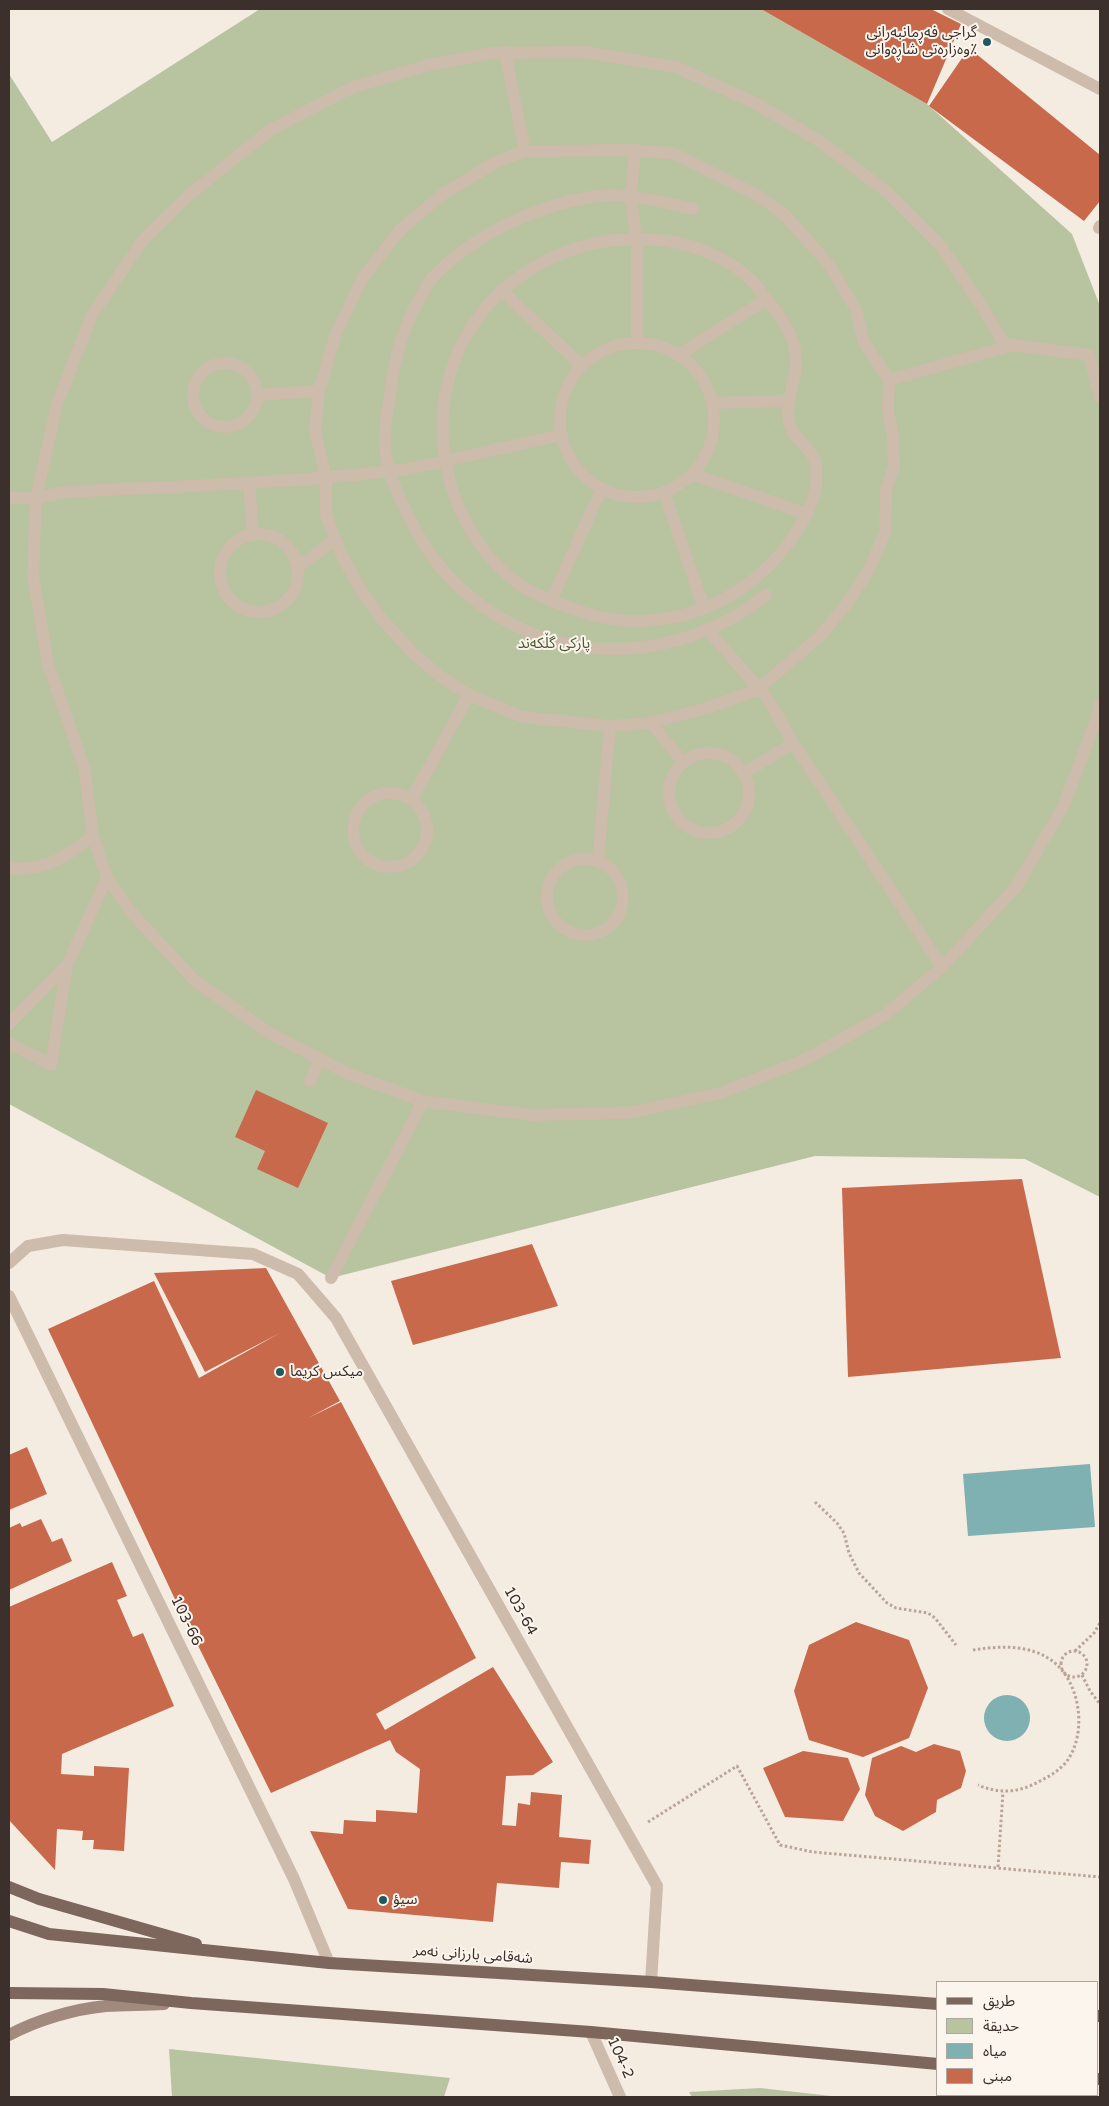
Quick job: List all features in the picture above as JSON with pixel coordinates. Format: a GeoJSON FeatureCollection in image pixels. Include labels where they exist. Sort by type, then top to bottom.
{"type":"FeatureCollection","features":[{"type":"Feature","properties":{"kind":"main road"},"geometry":{"type":"LineString","coordinates":[[9,1887],[39,1899],[230,1953]]}},
{"type":"Feature","properties":{"kind":"main road","name":"شەقامی بارزانی نەمر"},"geometry":{"type":"LineString","coordinates":[[9,1920],[49,1934],[329,1963],[651,1982],[936,2004]]}},
{"type":"Feature","properties":{"kind":"main road"},"geometry":{"type":"LineString","coordinates":[[9,1994],[103,1994],[190,2003],[591,2032],[936,2064]]}},
{"type":"Feature","properties":{"kind":"main road"},"geometry":{"type":"LineString","coordinates":[[9,2035],[22,2028],[72,2012],[104,2006],[190,2003]]}},
{"type":"Feature","properties":{"kind":"street"},"geometry":{"type":"LineString","coordinates":[[948,9],[1100,89]]}},
{"type":"Feature","properties":{"kind":"street"},"geometry":{"type":"LineString","coordinates":[[505,52],[525,151]]}},
{"type":"Feature","properties":{"kind":"street"},"geometry":{"type":"LineString","coordinates":[[1006,347],[981,305],[941,246],[887,192],[821,142],[755,103],[676,67],[585,52],[492,53],[429,65],[353,87],[270,130],[190,195],[143,240],[92,315],[57,404],[36,498],[33,576],[48,664],[84,767],[93,836],[107,878],[132,913],[194,980],[271,1034],[349,1074],[423,1101],[530,1115],[628,1113],[721,1093],[806,1059],[886,1015],[942,967],[1016,887],[1063,807],[1096,720],[1100,704]]}},
{"type":"Feature","properties":{"kind":"street"},"geometry":{"type":"LineString","coordinates":[[635,150],[631,197],[636,240],[637,343]]}},
{"type":"Feature","properties":{"kind":"street"},"geometry":{"type":"LineString","coordinates":[[635,150],[675,154],[757,195],[785,215],[830,266],[856,310],[864,342],[889,380],[888,410],[893,436],[894,467],[886,490],[885,532],[868,570],[846,604],[819,637],[759,688],[707,708],[651,723],[610,726],[523,717],[469,695],[440,676],[412,653],[382,620],[361,590],[335,540],[326,515],[326,478],[315,431],[320,391],[336,332],[362,279],[400,230],[443,194],[496,162],[525,151],[635,150]]}},
{"type":"Feature","properties":{"kind":"street"},"geometry":{"type":"LineString","coordinates":[[694,209],[631,197],[600,196],[531,213],[510,222],[468,248],[431,279],[408,318],[394,362],[386,430],[386,457],[413,525],[432,558],[461,590],[496,616],[530,634],[569,644],[607,650],[643,648],[673,641],[735,617],[766,595]]}},
{"type":"Feature","properties":{"kind":"street"},"geometry":{"type":"LineString","coordinates":[[613,240],[636,240],[667,240],[696,248],[724,261],[749,278],[784,320],[792,338],[796,362],[788,401],[790,427],[816,461],[817,487],[807,514],[780,555],[743,588],[704,608],[668,618],[632,621],[595,618],[551,601],[518,583],[484,550],[459,510],[444,462],[441,417],[450,371],[470,327],[501,290],[541,261],[587,244],[613,240]]}},
{"type":"Feature","properties":{"kind":"street"},"geometry":{"type":"LineString","coordinates":[[501,290],[582,366]]}},
{"type":"Feature","properties":{"kind":"street"},"geometry":{"type":"LineString","coordinates":[[680,354],[767,299]]}},
{"type":"Feature","properties":{"kind":"street"},"geometry":{"type":"LineString","coordinates":[[637,343],[657,346],[680,354],[693,366],[705,383],[713,402],[714,429],[707,453],[692,474],[679,485],[664,492],[644,496],[622,495],[602,488],[583,475],[569,457],[561,435],[560,410],[567,387],[582,366],[604,351],[617,345],[637,343]]}},
{"type":"Feature","properties":{"kind":"street"},"geometry":{"type":"LineString","coordinates":[[889,380],[1011,345],[1089,355],[1100,397]]}},
{"type":"Feature","properties":{"kind":"street"},"geometry":{"type":"LineString","coordinates":[[234,365],[244,369],[251,376],[258,395],[256,406],[250,415],[242,422],[233,426],[222,427],[212,424],[196,410],[194,388],[198,379],[214,366],[234,365]]}},
{"type":"Feature","properties":{"kind":"street"},"geometry":{"type":"LineString","coordinates":[[258,395],[320,391]]}},
{"type":"Feature","properties":{"kind":"street"},"geometry":{"type":"LineString","coordinates":[[713,402],[788,401]]}},
{"type":"Feature","properties":{"kind":"street"},"geometry":{"type":"LineString","coordinates":[[9,498],[36,498],[65,492],[248,483],[391,472],[444,462],[561,435]]}},
{"type":"Feature","properties":{"kind":"street"},"geometry":{"type":"LineString","coordinates":[[692,474],[807,514]]}},
{"type":"Feature","properties":{"kind":"street"},"geometry":{"type":"LineString","coordinates":[[248,483],[253,534]]}},
{"type":"Feature","properties":{"kind":"street"},"geometry":{"type":"LineString","coordinates":[[551,601],[602,488]]}},
{"type":"Feature","properties":{"kind":"street"},"geometry":{"type":"LineString","coordinates":[[664,492],[704,608]]}},
{"type":"Feature","properties":{"kind":"street"},"geometry":{"type":"LineString","coordinates":[[253,534],[272,536],[287,545],[294,555],[298,567],[298,580],[294,592],[285,602],[274,609],[261,612],[248,610],[236,604],[227,595],[222,583],[220,570],[223,557],[230,546],[241,538],[253,534]]}},
{"type":"Feature","properties":{"kind":"street"},"geometry":{"type":"LineString","coordinates":[[298,567],[335,540]]}},
{"type":"Feature","properties":{"kind":"street"},"geometry":{"type":"LineString","coordinates":[[722,600],[735,617]]}},
{"type":"Feature","properties":{"kind":"street"},"geometry":{"type":"LineString","coordinates":[[668,618],[673,641]]}},
{"type":"Feature","properties":{"kind":"street"},"geometry":{"type":"LineString","coordinates":[[707,629],[768,699],[793,743],[942,967]]}},
{"type":"Feature","properties":{"kind":"street"},"geometry":{"type":"LineString","coordinates":[[411,800],[469,695]]}},
{"type":"Feature","properties":{"kind":"street"},"geometry":{"type":"LineString","coordinates":[[651,723],[683,762]]}},
{"type":"Feature","properties":{"kind":"street"},"geometry":{"type":"LineString","coordinates":[[598,861],[610,726]]}},
{"type":"Feature","properties":{"kind":"street"},"geometry":{"type":"LineString","coordinates":[[743,774],[793,743]]}},
{"type":"Feature","properties":{"kind":"street"},"geometry":{"type":"LineString","coordinates":[[710,753],[723,755],[734,762],[743,774],[748,784],[749,797],[746,810],[738,821],[728,828],[715,832],[702,832],[689,828],[679,819],[672,808],[669,796],[670,782],[676,770],[683,762],[697,755],[710,753]]}},
{"type":"Feature","properties":{"kind":"street"},"geometry":{"type":"LineString","coordinates":[[381,795],[400,795],[411,800],[419,808],[425,819],[427,830],[425,842],[420,853],[411,861],[394,867],[376,865],[358,849],[354,837],[357,813],[365,803],[381,795]]}},
{"type":"Feature","properties":{"kind":"street"},"geometry":{"type":"LineString","coordinates":[[9,868],[21,869],[53,863],[93,836]]}},
{"type":"Feature","properties":{"kind":"street"},"geometry":{"type":"LineString","coordinates":[[575,860],[598,861],[610,868],[618,878],[623,890],[623,904],[618,916],[609,926],[598,933],[585,935],[572,933],[560,926],[553,917],[548,906],[546,894],[549,883],[555,873],[564,865],[575,860]]}},
{"type":"Feature","properties":{"kind":"street"},"geometry":{"type":"LineString","coordinates":[[9,1043],[51,1065],[66,966],[107,878]]}},
{"type":"Feature","properties":{"kind":"street"},"geometry":{"type":"LineString","coordinates":[[9,1024],[66,966]]}},
{"type":"Feature","properties":{"kind":"street"},"geometry":{"type":"LineString","coordinates":[[310,1081],[320,1059]]}},
{"type":"Feature","properties":{"kind":"street"},"geometry":{"type":"LineString","coordinates":[[331,1278],[423,1101]]}},
{"type":"Feature","properties":{"kind":"street","name":"103-64"},"geometry":{"type":"LineString","coordinates":[[9,1263],[28,1246],[63,1240],[253,1254],[298,1274],[336,1318],[657,1886],[651,1982]]}},
{"type":"Feature","properties":{"kind":"street","name":"103-66"},"geometry":{"type":"LineString","coordinates":[[9,1296],[294,1878],[329,1963]]}},
{"type":"Feature","properties":{"kind":"street","name":"104-2"},"geometry":{"type":"LineString","coordinates":[[591,2032],[620,2097]]}},
{"type":"Feature","properties":{"kind":"path"},"geometry":{"type":"LineString","coordinates":[[815,1502],[837,1523],[844,1534],[849,1553],[859,1573],[887,1604],[896,1608],[928,1613],[935,1618],[956,1645]]}},
{"type":"Feature","properties":{"kind":"path"},"geometry":{"type":"LineString","coordinates":[[1062,1671],[1062,1658],[1069,1652],[1074,1651],[1094,1634],[1100,1623]]}},
{"type":"Feature","properties":{"kind":"path"},"geometry":{"type":"LineString","coordinates":[[973,1650],[1009,1646],[1034,1651],[1052,1660],[1062,1671],[1077,1701],[1079,1725],[1068,1760],[1053,1774],[1021,1790],[1003,1792],[978,1785]]}},
{"type":"Feature","properties":{"kind":"path"},"geometry":{"type":"LineString","coordinates":[[1062,1671],[1074,1678],[1082,1675],[1087,1668],[1087,1660],[1082,1654],[1074,1651]]}},
{"type":"Feature","properties":{"kind":"path"},"geometry":{"type":"LineString","coordinates":[[1082,1675],[1090,1692],[1100,1704]]}},
{"type":"Feature","properties":{"kind":"path"},"geometry":{"type":"LineString","coordinates":[[628,1834],[737,1766],[780,1845],[813,1852],[1100,1877]]}},
{"type":"Feature","properties":{"kind":"path"},"geometry":{"type":"LineString","coordinates":[[998,1867],[1003,1792]]}},
{"type":"Feature","properties":{"kind":"green space","name":"پارکی گڵکەند"},"geometry":{"type":"Polygon","coordinates":[[[260,9],[761,9],[927,104],[1072,234],[1100,306],[1100,1197],[1025,1159],[815,1156],[331,1278],[9,1104],[9,74],[52,142],[260,9]]]}},
{"type":"Feature","properties":{"kind":"green space"},"geometry":{"type":"Polygon","coordinates":[[[169,2049],[450,2078],[444,2097],[172,2097],[169,2049]]]}},
{"type":"Feature","properties":{"kind":"green space"},"geometry":{"type":"Polygon","coordinates":[[[760,2088],[840,2097],[692,2097],[689,2092],[760,2088]]]}},
{"type":"Feature","properties":{"kind":"water"},"geometry":{"type":"Polygon","coordinates":[[[1090,1464],[1095,1527],[968,1536],[963,1474],[1090,1464]]]}},
{"type":"Feature","properties":{"kind":"water"},"geometry":{"type":"Polygon","coordinates":[[[1002,1695],[1012,1695],[1026,1705],[1030,1718],[1026,1731],[1020,1737],[1012,1741],[1002,1741],[988,1731],[984,1723],[984,1713],[994,1699],[1002,1695]]]}},
{"type":"Feature","properties":{"kind":"building"},"geometry":{"type":"Polygon","coordinates":[[[761,9],[931,9],[961,24],[927,104],[761,9]]]}},
{"type":"Feature","properties":{"kind":"building"},"geometry":{"type":"Polygon","coordinates":[[[969,48],[1100,155],[1100,201],[1084,221],[929,106],[969,48]]]}},
{"type":"Feature","properties":{"kind":"building"},"geometry":{"type":"Polygon","coordinates":[[[256,1090],[328,1123],[298,1188],[257,1169],[265,1151],[235,1137],[256,1090]]]}},
{"type":"Feature","properties":{"kind":"building"},"geometry":{"type":"Polygon","coordinates":[[[1022,1179],[1061,1358],[848,1377],[842,1188],[1022,1179]]]}},
{"type":"Feature","properties":{"kind":"building"},"geometry":{"type":"Polygon","coordinates":[[[532,1244],[558,1306],[413,1345],[391,1281],[532,1244]]]}},
{"type":"Feature","properties":{"kind":"building"},"geometry":{"type":"Polygon","coordinates":[[[266,1268],[340,1401],[308,1418],[341,1402],[476,1658],[376,1714],[385,1730],[493,1667],[553,1762],[533,1775],[506,1776],[502,1825],[516,1826],[518,1803],[530,1805],[531,1792],[562,1795],[559,1837],[591,1840],[589,1864],[561,1862],[559,1888],[497,1883],[493,1922],[348,1909],[310,1831],[343,1834],[344,1820],[376,1822],[376,1810],[417,1813],[420,1769],[396,1752],[390,1740],[271,1793],[173,1595],[48,1329],[154,1281],[199,1378],[280,1333],[205,1372],[154,1273],[266,1268]]]}},
{"type":"Feature","properties":{"kind":"building"},"geometry":{"type":"Polygon","coordinates":[[[27,1447],[47,1494],[9,1510],[9,1455],[27,1447]]]}},
{"type":"Feature","properties":{"kind":"building"},"geometry":{"type":"Polygon","coordinates":[[[41,1519],[52,1542],[62,1538],[72,1561],[9,1590],[9,1528],[20,1523],[22,1527],[41,1519]]]}},
{"type":"Feature","properties":{"kind":"building"},"geometry":{"type":"Polygon","coordinates":[[[112,1562],[127,1596],[117,1600],[133,1637],[143,1633],[174,1706],[62,1754],[61,1774],[94,1776],[94,1766],[129,1768],[124,1851],[93,1849],[94,1840],[82,1840],[83,1831],[57,1829],[55,1870],[9,1820],[9,1607],[112,1562]]]}},
{"type":"Feature","properties":{"kind":"building"},"geometry":{"type":"Polygon","coordinates":[[[856,1622],[909,1640],[928,1688],[909,1738],[863,1757],[809,1740],[794,1691],[809,1645],[856,1622]]]}},
{"type":"Feature","properties":{"kind":"building"},"geometry":{"type":"Polygon","coordinates":[[[934,1744],[960,1751],[966,1771],[961,1788],[937,1800],[936,1812],[903,1831],[875,1816],[865,1795],[872,1758],[901,1746],[916,1752],[934,1744]]]}},
{"type":"Feature","properties":{"kind":"building"},"geometry":{"type":"Polygon","coordinates":[[[803,1751],[848,1758],[860,1789],[843,1821],[785,1817],[763,1768],[803,1751]]]}},
{"type":"Feature","properties":{"kind":"place","name":"گراجی فەڕمانبەرانی وەزارەتی شاڕەوانی٪"},"geometry":{"type":"Point","coordinates":[987,42]}},
{"type":"Feature","properties":{"kind":"place","name":"ميكس كريما"},"geometry":{"type":"Point","coordinates":[280,1372]}},
{"type":"Feature","properties":{"kind":"place","name":"سيؤ"},"geometry":{"type":"Point","coordinates":[383,1900]}}]}
